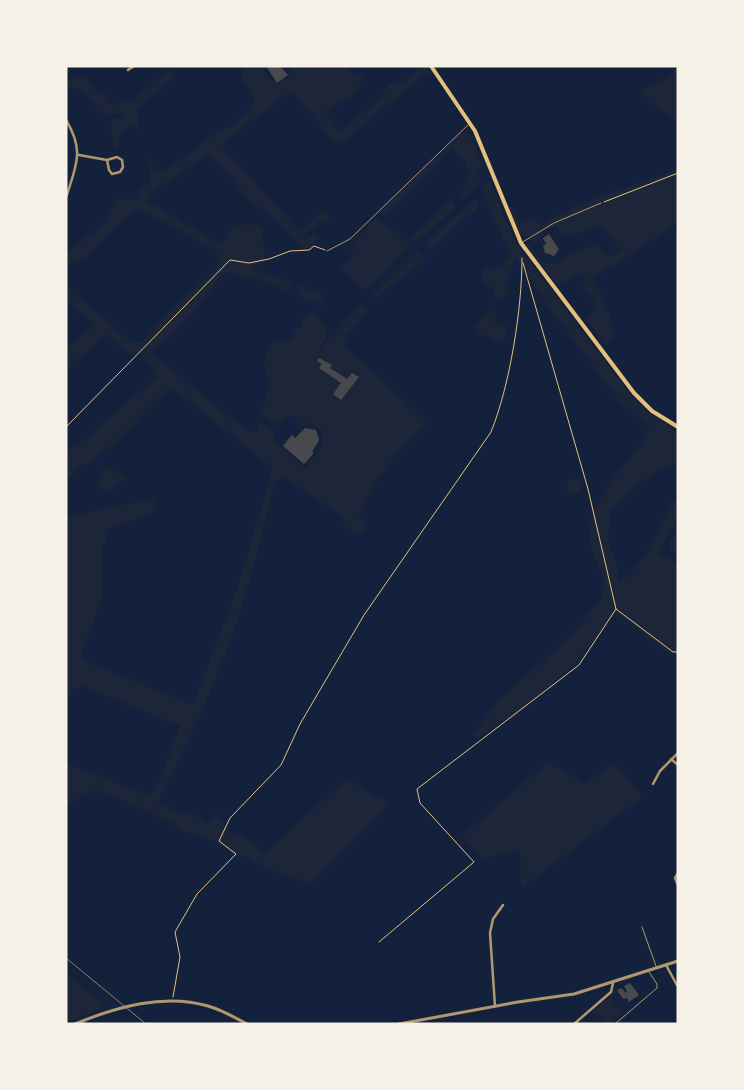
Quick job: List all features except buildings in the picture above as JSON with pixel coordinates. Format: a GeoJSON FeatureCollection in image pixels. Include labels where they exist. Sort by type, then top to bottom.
{"type":"FeatureCollection","features":[{"type":"Feature","properties":{"kind":"main road"},"geometry":{"type":"LineString","coordinates":[[431,66],[470,123],[485,153],[507,214],[521,243],[634,393],[652,411],[678,427]]}},
{"type":"Feature","properties":{"kind":"street"},"geometry":{"type":"LineString","coordinates":[[128,70],[134,66]]}},
{"type":"Feature","properties":{"kind":"street"},"geometry":{"type":"LineString","coordinates":[[66,120],[74,133],[79,155],[66,198]]}},
{"type":"Feature","properties":{"kind":"street"},"geometry":{"type":"LineString","coordinates":[[79,155],[107,160],[117,157],[122,160],[124,167],[120,172],[112,174],[107,160]]}},
{"type":"Feature","properties":{"kind":"street"},"geometry":{"type":"LineString","coordinates":[[653,784],[660,771],[678,753]]}},
{"type":"Feature","properties":{"kind":"street"},"geometry":{"type":"LineString","coordinates":[[671,759],[678,765]]}},
{"type":"Feature","properties":{"kind":"street"},"geometry":{"type":"LineString","coordinates":[[678,873],[675,878],[678,885]]}},
{"type":"Feature","properties":{"kind":"street"},"geometry":{"type":"LineString","coordinates":[[495,1006],[490,933],[493,919],[503,905]]}},
{"type":"Feature","properties":{"kind":"street"},"geometry":{"type":"LineString","coordinates":[[398,1024],[562,996],[613,983],[678,961]]}},
{"type":"Feature","properties":{"kind":"street"},"geometry":{"type":"LineString","coordinates":[[666,965],[678,987]]}},
{"type":"Feature","properties":{"kind":"street"},"geometry":{"type":"LineString","coordinates":[[574,1024],[611,992],[613,983]]}},
{"type":"Feature","properties":{"kind":"street"},"geometry":{"type":"LineString","coordinates":[[75,1024],[128,1006],[172,1002],[207,1006],[247,1024]]}},
{"type":"Feature","properties":{"kind":"lane"},"geometry":{"type":"LineString","coordinates":[[327,251],[350,239],[470,123]]}},
{"type":"Feature","properties":{"kind":"lane"},"geometry":{"type":"LineString","coordinates":[[521,243],[554,223],[601,203]]}},
{"type":"Feature","properties":{"kind":"lane"},"geometry":{"type":"LineString","coordinates":[[642,927],[657,969]]}},
{"type":"Feature","properties":{"kind":"lane"},"geometry":{"type":"LineString","coordinates":[[614,1024],[657,988],[657,984],[649,971]]}},
{"type":"Feature","properties":{"kind":"path"},"geometry":{"type":"LineString","coordinates":[[601,203],[678,173]]}},
{"type":"Feature","properties":{"kind":"path"},"geometry":{"type":"LineString","coordinates":[[66,427],[230,260],[248,263],[269,259],[290,251],[309,250],[314,246],[327,251]]}},
{"type":"Feature","properties":{"kind":"path"},"geometry":{"type":"LineString","coordinates":[[172,1002],[180,957],[175,932],[197,894],[236,854],[219,841],[220,833],[230,818],[281,765],[300,724],[364,615],[491,432],[498,414],[512,354],[522,258],[588,490],[616,609],[673,652],[678,652]]}},
{"type":"Feature","properties":{"kind":"path"},"geometry":{"type":"LineString","coordinates":[[379,942],[474,862],[420,803],[416,789],[578,665],[616,609]]}},
{"type":"Feature","properties":{"kind":"shaded area"},"geometry":{"type":"Polygon","coordinates":[[[242,66],[261,66],[269,78],[277,84],[288,77],[291,66],[347,66],[355,77],[362,73],[364,78],[357,89],[348,98],[325,112],[341,131],[374,104],[390,84],[399,81],[404,82],[422,66],[427,66],[429,74],[423,75],[342,143],[336,143],[293,93],[289,92],[223,143],[223,148],[299,231],[323,210],[331,219],[326,223],[321,222],[302,236],[305,240],[315,233],[320,239],[309,248],[302,248],[284,228],[248,198],[219,164],[208,155],[149,195],[147,201],[218,243],[224,242],[229,231],[236,226],[250,224],[262,227],[265,256],[263,263],[255,264],[254,269],[293,284],[288,292],[258,279],[238,276],[229,272],[221,277],[191,316],[151,352],[225,414],[245,429],[256,433],[259,422],[275,431],[273,441],[305,468],[321,446],[322,430],[309,422],[302,426],[297,424],[296,418],[291,415],[275,424],[262,413],[270,381],[265,371],[265,359],[269,349],[277,340],[288,343],[297,329],[302,326],[301,320],[309,313],[313,313],[324,324],[328,335],[320,346],[321,350],[325,343],[362,304],[368,310],[348,335],[343,346],[427,422],[396,455],[378,478],[358,516],[367,525],[362,534],[354,534],[342,523],[343,517],[282,475],[275,484],[231,639],[206,701],[158,802],[184,815],[190,812],[208,824],[216,815],[233,836],[239,834],[265,854],[346,779],[389,804],[311,884],[265,867],[258,862],[255,864],[242,855],[238,859],[218,842],[184,832],[174,824],[123,800],[94,790],[66,805],[66,763],[150,797],[161,777],[180,726],[83,686],[72,690],[66,703],[66,518],[100,509],[154,499],[156,508],[151,514],[108,529],[106,541],[101,544],[103,595],[82,652],[85,661],[193,705],[238,586],[273,468],[171,387],[110,447],[81,467],[66,483],[66,453],[71,447],[81,443],[158,376],[153,372],[155,367],[137,352],[130,354],[107,334],[66,369],[66,348],[96,324],[66,304],[66,287],[132,342],[142,342],[162,319],[216,268],[221,258],[213,249],[140,209],[134,210],[85,257],[66,267],[66,255],[88,235],[100,229],[118,199],[135,200],[139,191],[151,181],[146,155],[154,170],[165,172],[216,133],[240,119],[250,108],[254,96],[251,90],[241,81],[242,66]]]}},
{"type":"Feature","properties":{"kind":"shaded area"},"geometry":{"type":"Polygon","coordinates":[[[678,68],[678,121],[652,104],[642,91],[668,77],[678,68]]]}},
{"type":"Feature","properties":{"kind":"shaded area"},"geometry":{"type":"Polygon","coordinates":[[[167,70],[171,70],[174,76],[139,108],[137,113],[140,129],[129,126],[119,138],[120,144],[117,150],[111,132],[112,124],[113,119],[122,118],[124,113],[115,115],[98,111],[83,92],[75,88],[69,88],[66,83],[70,76],[77,78],[84,74],[98,94],[104,94],[112,107],[124,100],[128,103],[132,102],[167,70]]]}},
{"type":"Feature","properties":{"kind":"shaded area"},"geometry":{"type":"Polygon","coordinates":[[[463,132],[469,134],[485,168],[480,169],[476,173],[481,181],[464,198],[461,192],[470,175],[465,162],[454,150],[450,150],[386,217],[380,212],[463,132]]]}},
{"type":"Feature","properties":{"kind":"shaded area"},"geometry":{"type":"Polygon","coordinates":[[[678,169],[678,224],[592,278],[604,300],[603,307],[610,317],[612,325],[613,338],[605,346],[586,318],[597,310],[593,300],[581,287],[587,281],[581,273],[558,286],[526,245],[527,242],[544,264],[546,262],[553,265],[569,255],[594,245],[610,257],[620,249],[602,225],[588,231],[564,235],[555,226],[544,232],[534,245],[528,235],[524,237],[519,235],[507,200],[521,224],[534,217],[542,226],[546,223],[545,221],[586,202],[678,169]]]}},
{"type":"Feature","properties":{"kind":"shaded area"},"geometry":{"type":"Polygon","coordinates":[[[490,181],[515,242],[632,397],[650,414],[678,432],[677,464],[650,476],[612,509],[608,539],[618,570],[618,582],[636,568],[656,536],[671,503],[678,499],[678,519],[658,552],[678,565],[678,655],[670,654],[616,612],[576,663],[512,719],[501,721],[477,739],[472,736],[499,700],[569,638],[602,598],[605,582],[592,551],[588,524],[610,482],[640,447],[650,428],[620,402],[532,284],[525,269],[518,260],[515,258],[514,265],[507,278],[509,291],[502,299],[494,296],[494,289],[486,285],[481,276],[484,269],[501,268],[510,255],[481,188],[490,181]]]}},
{"type":"Feature","properties":{"kind":"shaded area"},"geometry":{"type":"Polygon","coordinates":[[[451,199],[456,207],[414,243],[411,238],[451,199]]]}},
{"type":"Feature","properties":{"kind":"shaded area"},"geometry":{"type":"Polygon","coordinates":[[[474,200],[479,203],[475,211],[458,223],[433,250],[425,246],[428,240],[474,200]]]}},
{"type":"Feature","properties":{"kind":"shaded area"},"geometry":{"type":"Polygon","coordinates":[[[376,218],[388,225],[410,245],[366,291],[340,269],[351,260],[359,237],[376,218]]]}},
{"type":"Feature","properties":{"kind":"shaded area"},"geometry":{"type":"Polygon","coordinates":[[[417,251],[422,253],[425,261],[375,298],[373,294],[417,251]]]}},
{"type":"Feature","properties":{"kind":"shaded area"},"geometry":{"type":"Polygon","coordinates":[[[301,284],[314,293],[318,291],[323,295],[325,301],[320,305],[313,301],[305,302],[296,291],[297,286],[301,284]]]}},
{"type":"Feature","properties":{"kind":"shaded area"},"geometry":{"type":"Polygon","coordinates":[[[491,309],[496,315],[495,324],[505,326],[506,335],[500,343],[487,335],[478,335],[475,327],[491,309]]]}},
{"type":"Feature","properties":{"kind":"shaded area"},"geometry":{"type":"Polygon","coordinates":[[[110,467],[125,478],[114,489],[102,490],[98,482],[103,471],[110,467]]]}},
{"type":"Feature","properties":{"kind":"shaded area"},"geometry":{"type":"Polygon","coordinates":[[[571,479],[577,479],[581,486],[577,493],[571,493],[567,489],[567,483],[571,479]]]}},
{"type":"Feature","properties":{"kind":"shaded area"},"geometry":{"type":"Polygon","coordinates":[[[678,529],[678,558],[668,548],[678,529]]]}},
{"type":"Feature","properties":{"kind":"shaded area"},"geometry":{"type":"Polygon","coordinates":[[[548,762],[584,784],[613,763],[643,796],[521,888],[520,848],[483,860],[462,836],[548,762]]]}},
{"type":"Feature","properties":{"kind":"shaded area"},"geometry":{"type":"Polygon","coordinates":[[[66,974],[108,1007],[66,1022],[66,974]]]}},
{"type":"Feature","properties":{"kind":"shaded area"},"geometry":{"type":"Polygon","coordinates":[[[610,997],[623,1013],[607,1024],[593,1011],[610,997]]]}},
{"type":"Feature","properties":{"kind":"railway"},"geometry":{"type":"LineString","coordinates":[[66,958],[146,1024]]}}]}
